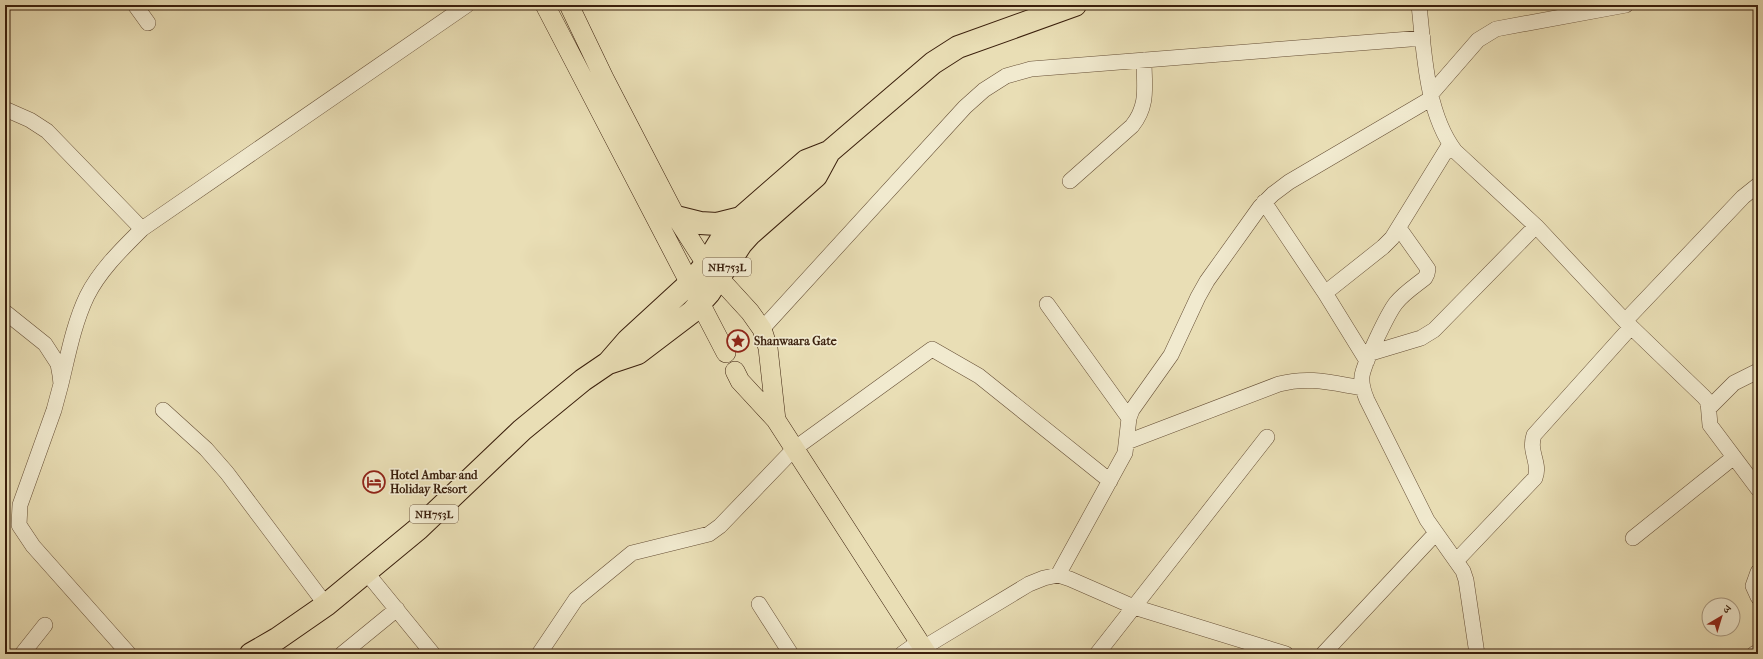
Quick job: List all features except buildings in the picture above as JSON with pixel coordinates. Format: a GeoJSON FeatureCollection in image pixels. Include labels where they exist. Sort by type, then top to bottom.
{"type":"FeatureCollection","features":[{"type":"Feature","properties":{"kind":"highway","name":"NH753L"},"geometry":{"type":"LineString","coordinates":[[251,654],[277,640],[326,605],[418,529],[522,430],[583,380],[608,363],[628,340],[689,284],[713,271],[816,176],[830,152],[934,63],[958,47],[1075,5]]}},
{"type":"Feature","properties":{"kind":"highway","name":"NH753L"},"geometry":{"type":"LineString","coordinates":[[608,363],[638,353],[692,312],[700,303],[727,230],[806,161],[830,152]]}},
{"type":"Feature","properties":{"kind":"highway"},"geometry":{"type":"LineString","coordinates":[[676,217],[700,223],[717,224],[741,218]]}},
{"type":"Feature","properties":{"kind":"main road"},"geometry":{"type":"LineString","coordinates":[[546,5],[726,353]]}},
{"type":"Feature","properties":{"kind":"main road"},"geometry":{"type":"LineString","coordinates":[[569,5],[604,78],[676,217],[713,271],[750,312],[762,329],[768,348],[776,420]]}},
{"type":"Feature","properties":{"kind":"main road"},"geometry":{"type":"LineString","coordinates":[[735,371],[740,381],[776,420],[923,648]]}},
{"type":"Feature","properties":{"kind":"street"},"geometry":{"type":"LineString","coordinates":[[135,5],[148,23]]}},
{"type":"Feature","properties":{"kind":"street"},"geometry":{"type":"LineString","coordinates":[[129,654],[33,546],[19,525],[20,505],[54,410],[77,322],[88,295],[120,250],[142,229],[467,5]]}},
{"type":"Feature","properties":{"kind":"street"},"geometry":{"type":"LineString","coordinates":[[1419,5],[1431,96],[1440,126],[1450,144],[1455,151],[1536,226],[1628,324],[1704,397],[1708,402],[1710,425],[1758,489]]}},
{"type":"Feature","properties":{"kind":"street"},"geometry":{"type":"LineString","coordinates":[[1058,575],[1125,453],[1129,418],[1132,410],[1171,355],[1207,281],[1264,202],[1289,182],[1431,96],[1478,40],[1496,30],[1626,5]]}},
{"type":"Feature","properties":{"kind":"street"},"geometry":{"type":"LineString","coordinates":[[762,329],[964,107],[984,90],[1006,76],[1031,69],[1423,38]]}},
{"type":"Feature","properties":{"kind":"street"},"geometry":{"type":"LineString","coordinates":[[1070,181],[1139,118],[1143,108],[1144,98],[1144,60]]}},
{"type":"Feature","properties":{"kind":"street"},"geometry":{"type":"LineString","coordinates":[[5,109],[30,120],[47,131],[142,229]]}},
{"type":"Feature","properties":{"kind":"street"},"geometry":{"type":"LineString","coordinates":[[1325,293],[1383,247],[1399,228],[1450,144]]}},
{"type":"Feature","properties":{"kind":"street"},"geometry":{"type":"LineString","coordinates":[[1456,560],[1535,478],[1537,468],[1532,446],[1534,435],[1628,324],[1743,198],[1758,185]]}},
{"type":"Feature","properties":{"kind":"street"},"geometry":{"type":"LineString","coordinates":[[1264,202],[1369,357]]}},
{"type":"Feature","properties":{"kind":"street"},"geometry":{"type":"LineString","coordinates":[[1369,357],[1421,338],[1434,330],[1536,226]]}},
{"type":"Feature","properties":{"kind":"street"},"geometry":{"type":"LineString","coordinates":[[1399,228],[1428,269],[1427,274],[1395,304],[1369,357],[1362,377],[1363,388],[1367,400],[1427,520],[1456,560],[1466,580],[1477,654]]}},
{"type":"Feature","properties":{"kind":"street"},"geometry":{"type":"LineString","coordinates":[[1046,304],[1129,418]]}},
{"type":"Feature","properties":{"kind":"street"},"geometry":{"type":"LineString","coordinates":[[5,312],[45,344],[58,364],[61,384]]}},
{"type":"Feature","properties":{"kind":"street"},"geometry":{"type":"LineString","coordinates":[[539,654],[576,599],[632,553],[709,534],[720,526],[794,449],[932,349],[979,376],[1110,481]]}},
{"type":"Feature","properties":{"kind":"street"},"geometry":{"type":"LineString","coordinates":[[1709,408],[1734,383],[1758,371]]}},
{"type":"Feature","properties":{"kind":"street"},"geometry":{"type":"LineString","coordinates":[[1127,442],[1279,384],[1296,379],[1363,388]]}},
{"type":"Feature","properties":{"kind":"street"},"geometry":{"type":"LineString","coordinates":[[163,410],[206,449],[228,473],[326,605]]}},
{"type":"Feature","properties":{"kind":"street"},"geometry":{"type":"LineString","coordinates":[[1097,654],[1267,437]]}},
{"type":"Feature","properties":{"kind":"street"},"geometry":{"type":"LineString","coordinates":[[1633,538],[1734,457]]}},
{"type":"Feature","properties":{"kind":"street"},"geometry":{"type":"LineString","coordinates":[[1323,654],[1436,533]]}},
{"type":"Feature","properties":{"kind":"street"},"geometry":{"type":"LineString","coordinates":[[366,572],[434,654]]}},
{"type":"Feature","properties":{"kind":"street"},"geometry":{"type":"LineString","coordinates":[[1758,572],[1753,586],[1758,597]]}},
{"type":"Feature","properties":{"kind":"street"},"geometry":{"type":"LineString","coordinates":[[902,654],[923,648],[1029,584],[1044,578],[1058,575],[1070,578],[1134,608],[1286,654]]}},
{"type":"Feature","properties":{"kind":"street"},"geometry":{"type":"LineString","coordinates":[[759,604],[791,654]]}},
{"type":"Feature","properties":{"kind":"street"},"geometry":{"type":"LineString","coordinates":[[342,654],[397,610]]}},
{"type":"Feature","properties":{"kind":"street"},"geometry":{"type":"LineString","coordinates":[[22,654],[45,625]]}},
{"type":"Feature","properties":{"kind":"street"},"geometry":{"type":"LineString","coordinates":[[1754,654],[1758,652]]}},
{"type":"Feature","properties":{"kind":"place","name":"Shanwaara Gate"},"geometry":{"type":"Point","coordinates":[738,341]}},
{"type":"Feature","properties":{"kind":"place","name":"Hotel Ambar and Holiday Resort"},"geometry":{"type":"Point","coordinates":[374,482]}}]}
